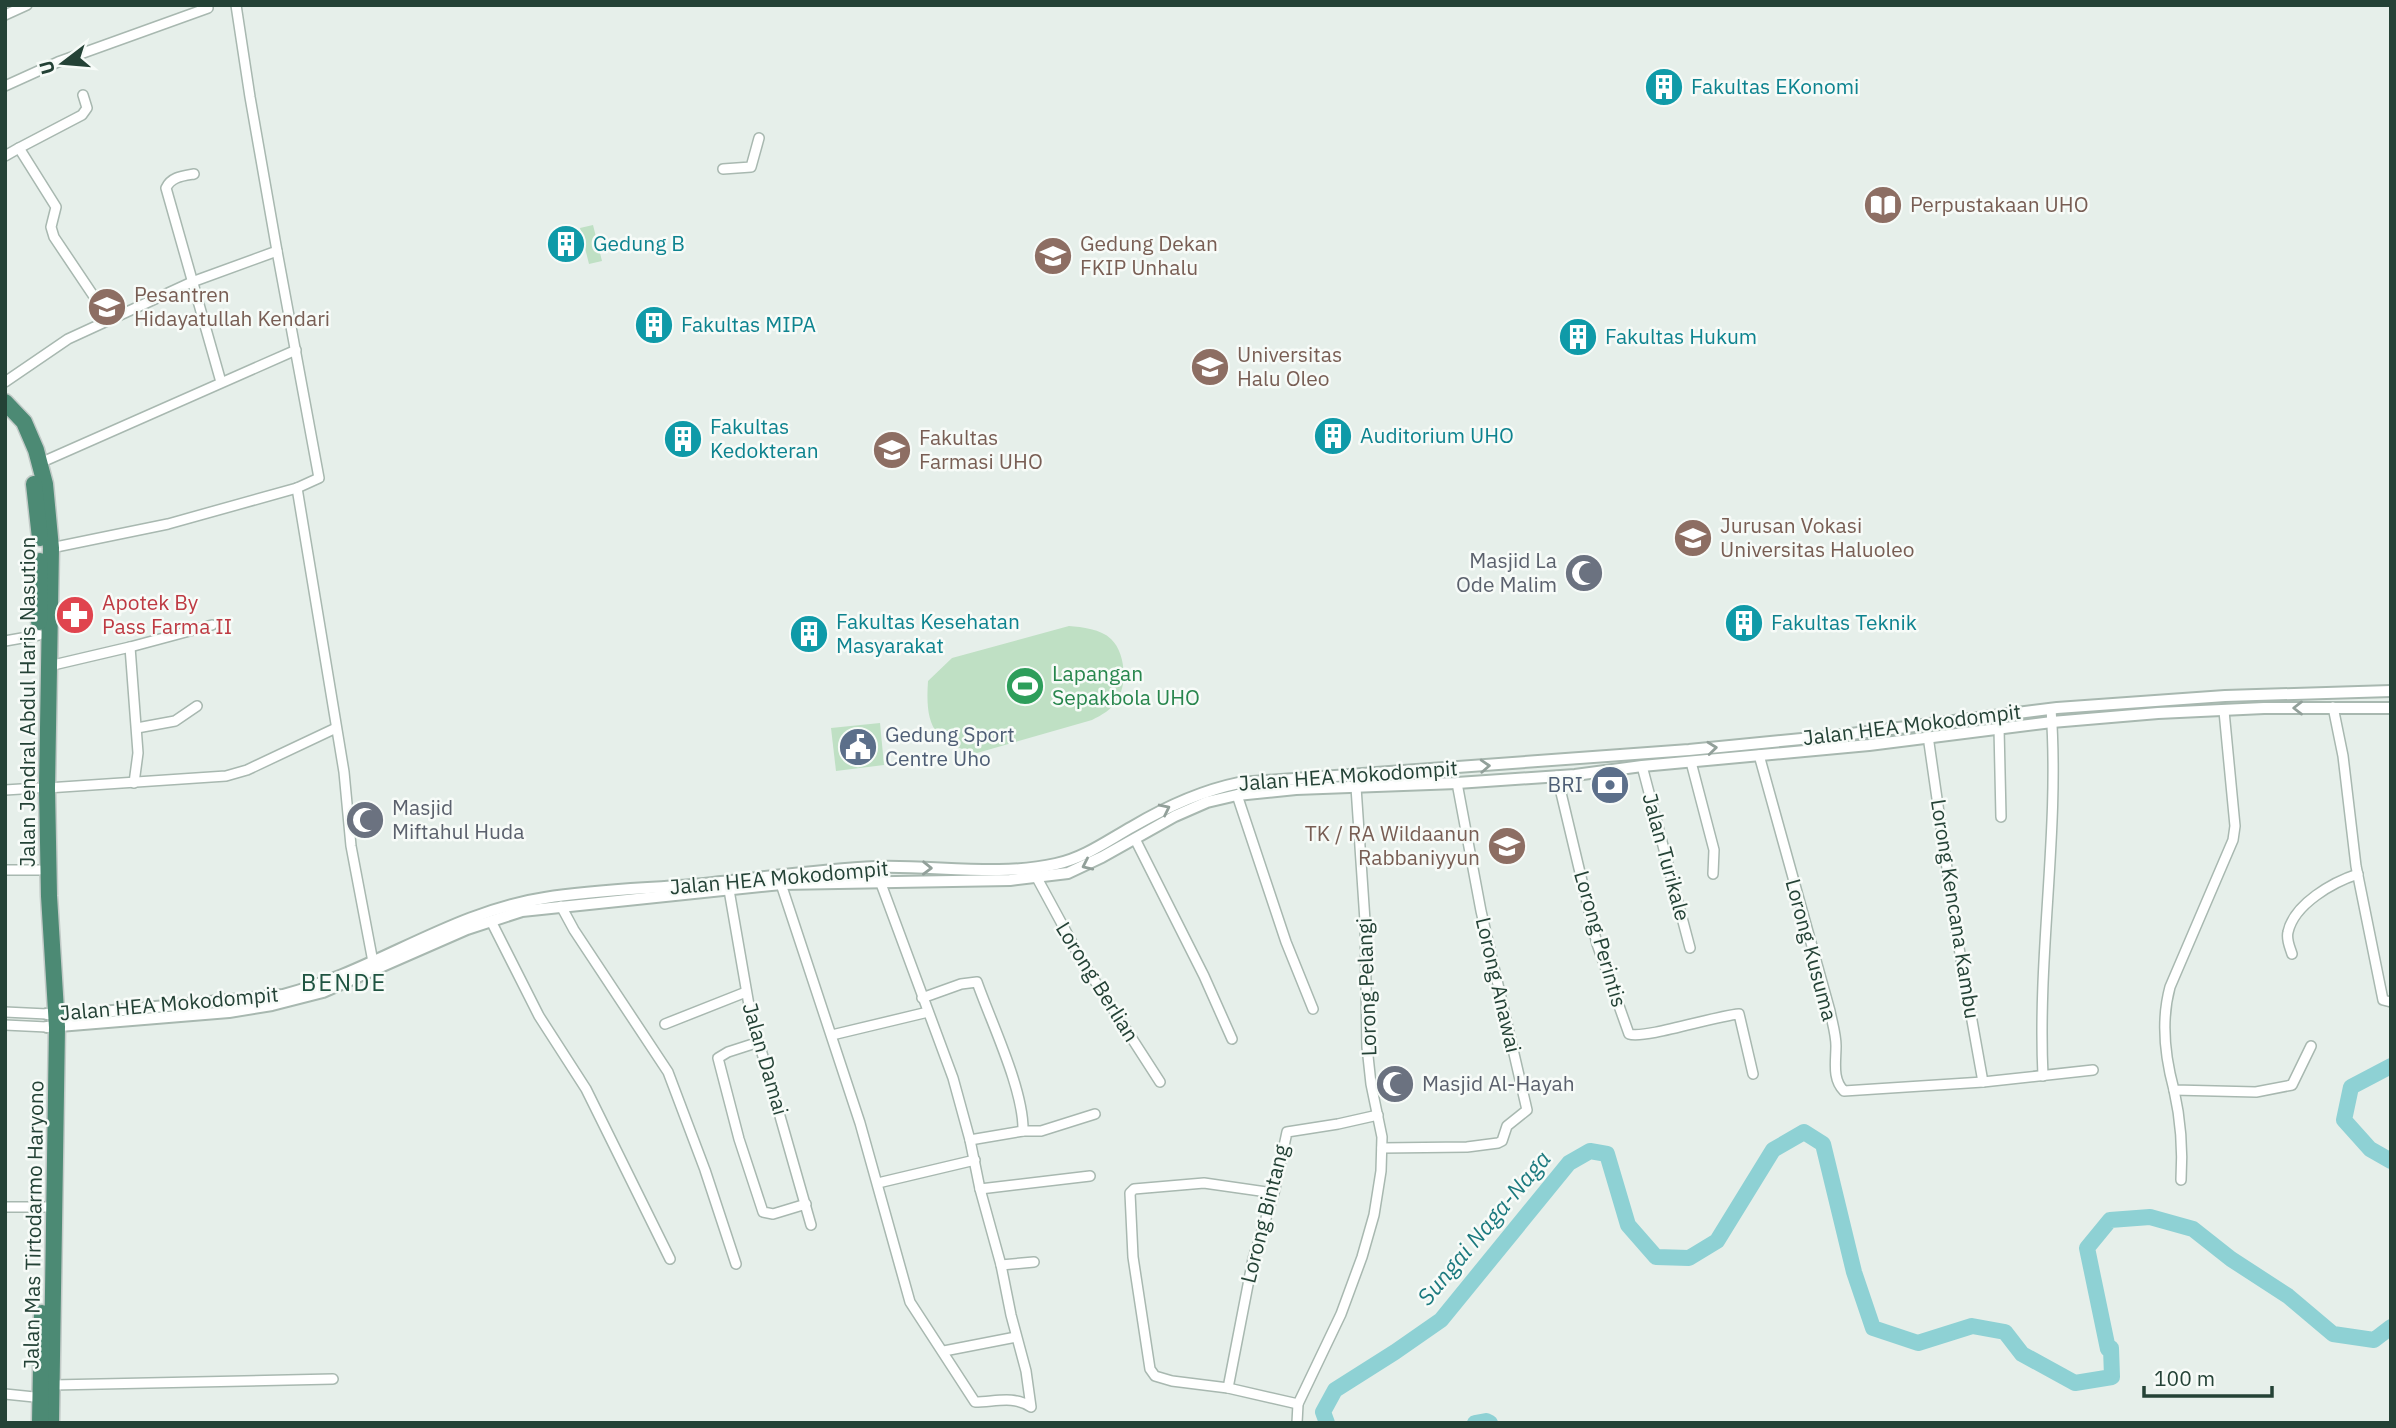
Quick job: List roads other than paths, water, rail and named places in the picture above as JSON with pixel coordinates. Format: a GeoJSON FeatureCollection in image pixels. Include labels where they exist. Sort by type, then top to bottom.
{"type":"FeatureCollection","features":[{"type":"Feature","properties":{"kind":"highway","name":"Jalan Jendral Abdul Haris Nasution"},"geometry":{"type":"LineString","coordinates":[[5,402],[24,422],[33,439],[48,508],[51,548],[39,635],[42,788],[40,870],[52,1021]]}},
{"type":"Feature","properties":{"kind":"highway","name":"Jalan Jendral Abdul Haris Nasution"},"geometry":{"type":"LineString","coordinates":[[5,415],[24,446],[35,489],[46,588],[49,666],[42,788]]}},
{"type":"Feature","properties":{"kind":"highway","name":"Jalan Jendral Abdul Haris Nasution"},"geometry":{"type":"LineString","coordinates":[[42,806],[49,896],[52,1021]]}},
{"type":"Feature","properties":{"kind":"highway","name":"Jalan Mas Tirtodarmo Haryono"},"geometry":{"type":"LineString","coordinates":[[51,1423],[49,1207],[52,1021]]}},
{"type":"Feature","properties":{"kind":"highway","name":"Jalan Mas Tirtodarmo Haryono"},"geometry":{"type":"LineString","coordinates":[[40,1423],[49,1394]]}},
{"type":"Feature","properties":{"kind":"street"},"geometry":{"type":"LineString","coordinates":[[5,15],[27,5]]}},
{"type":"Feature","properties":{"kind":"street"},"geometry":{"type":"LineString","coordinates":[[51,548],[169,524],[297,488],[316,480],[320,475],[277,251],[236,5]]}},
{"type":"Feature","properties":{"kind":"street"},"geometry":{"type":"LineString","coordinates":[[5,86],[58,62],[210,6]]}},
{"type":"Feature","properties":{"kind":"street"},"geometry":{"type":"LineString","coordinates":[[5,156],[82,115],[87,108],[83,95]]}},
{"type":"Feature","properties":{"kind":"street"},"geometry":{"type":"LineString","coordinates":[[723,169],[751,167],[759,138]]}},
{"type":"Feature","properties":{"kind":"street"},"geometry":{"type":"LineString","coordinates":[[19,148],[56,207],[51,227],[54,237],[109,319]]}},
{"type":"Feature","properties":{"kind":"street"},"geometry":{"type":"LineString","coordinates":[[194,174],[176,178],[169,182],[166,188],[221,382]]}},
{"type":"Feature","properties":{"kind":"street"},"geometry":{"type":"LineString","coordinates":[[5,382],[68,339],[109,319],[192,282],[277,251]]}},
{"type":"Feature","properties":{"kind":"street"},"geometry":{"type":"LineString","coordinates":[[40,463],[296,350]]}},
{"type":"Feature","properties":{"kind":"street"},"geometry":{"type":"LineString","coordinates":[[297,488],[345,784],[351,846],[373,962]]}},
{"type":"Feature","properties":{"kind":"street"},"geometry":{"type":"LineString","coordinates":[[49,666],[212,625]]}},
{"type":"Feature","properties":{"kind":"street"},"geometry":{"type":"LineString","coordinates":[[5,641],[39,635]]}},
{"type":"Feature","properties":{"kind":"street"},"geometry":{"type":"LineString","coordinates":[[130,647],[137,729],[134,782]]}},
{"type":"Feature","properties":{"kind":"street","name":"Jalan HEA Mokodompit"},"geometry":{"type":"LineString","coordinates":[[52,1021],[250,1004],[323,992],[491,921],[523,911],[612,896],[781,874],[876,867],[1039,867],[1083,855],[1162,810],[1211,789],[1274,779],[1522,764],[1811,738],[2051,709],[2263,695],[2391,691]]}},
{"type":"Feature","properties":{"kind":"street"},"geometry":{"type":"LineString","coordinates":[[2349,693],[2350,708]]}},
{"type":"Feature","properties":{"kind":"street"},"geometry":{"type":"LineString","coordinates":[[2263,695],[2264,708]]}},
{"type":"Feature","properties":{"kind":"street"},"geometry":{"type":"LineString","coordinates":[[137,729],[175,721],[197,706]]}},
{"type":"Feature","properties":{"kind":"street","name":"Jalan HEA Mokodompit"},"geometry":{"type":"LineString","coordinates":[[250,1004],[310,988],[489,910],[544,898],[729,890],[781,884],[1037,878],[1068,873],[1175,816],[1207,802],[1237,795],[1557,776],[2158,713],[2264,708],[2391,708]]}},
{"type":"Feature","properties":{"kind":"street"},"geometry":{"type":"LineString","coordinates":[[2333,708],[2343,756],[2358,874],[2383,1000],[2391,1002]]}},
{"type":"Feature","properties":{"kind":"street"},"geometry":{"type":"LineString","coordinates":[[2043,1076],[2047,893],[2055,776],[2051,709]]}},
{"type":"Feature","properties":{"kind":"street"},"geometry":{"type":"LineString","coordinates":[[2181,1180],[2181,1120],[2165,1041],[2166,1002],[2233,841],[2235,826],[2224,711]]}},
{"type":"Feature","properties":{"kind":"street"},"geometry":{"type":"LineString","coordinates":[[5,790],[233,775],[336,728]]}},
{"type":"Feature","properties":{"kind":"street"},"geometry":{"type":"LineString","coordinates":[[1999,728],[2001,817]]}},
{"type":"Feature","properties":{"kind":"street","name":"Lorong Kencana Kambu"},"geometry":{"type":"LineString","coordinates":[[1928,736],[1956,931],[1983,1082]]}},
{"type":"Feature","properties":{"kind":"street"},"geometry":{"type":"LineString","coordinates":[[1811,738],[1813,750]]}},
{"type":"Feature","properties":{"kind":"street","name":"Lorong Kusuma"},"geometry":{"type":"LineString","coordinates":[[1759,755],[1830,1011],[1836,1044],[1838,1086],[1850,1092],[1983,1082]]}},
{"type":"Feature","properties":{"kind":"street"},"geometry":{"type":"LineString","coordinates":[[1690,762],[1714,850],[1713,874]]}},
{"type":"Feature","properties":{"kind":"street"},"geometry":{"type":"LineString","coordinates":[[1522,764],[1524,778]]}},
{"type":"Feature","properties":{"kind":"street","name":"Jalan Turikale"},"geometry":{"type":"LineString","coordinates":[[1642,766],[1690,948]]}},
{"type":"Feature","properties":{"kind":"street"},"geometry":{"type":"LineString","coordinates":[[1331,788],[1332,775]]}},
{"type":"Feature","properties":{"kind":"street","name":"Lorong Perintis"},"geometry":{"type":"LineString","coordinates":[[1557,776],[1597,944],[1629,1034],[1640,1036],[1700,1020],[1737,1014],[1742,1018],[1753,1074]]}},
{"type":"Feature","properties":{"kind":"street","name":"Lorong Anawai"},"geometry":{"type":"LineString","coordinates":[[1382,1149],[1467,1147],[1502,1142],[1507,1126],[1527,1110],[1481,911],[1457,783]]}},
{"type":"Feature","properties":{"kind":"street","name":"Lorong Pelangi"},"geometry":{"type":"LineString","coordinates":[[1297,1423],[1298,1404],[1341,1314],[1362,1256],[1374,1215],[1382,1149],[1367,1047],[1365,921],[1356,787]]}},
{"type":"Feature","properties":{"kind":"street"},"geometry":{"type":"LineString","coordinates":[[1237,795],[1254,839],[1286,943],[1313,1009]]}},
{"type":"Feature","properties":{"kind":"street"},"geometry":{"type":"LineString","coordinates":[[1128,829],[1204,976],[1232,1039]]}},
{"type":"Feature","properties":{"kind":"street"},"geometry":{"type":"LineString","coordinates":[[781,884],[878,1183],[910,1302],[975,1402],[1013,1400],[1031,1407],[1026,1371],[1001,1265],[953,1078],[876,867]]}},
{"type":"Feature","properties":{"kind":"street"},"geometry":{"type":"LineString","coordinates":[[5,870],[40,870]]}},
{"type":"Feature","properties":{"kind":"street"},"geometry":{"type":"LineString","coordinates":[[2292,954],[2288,933],[2294,919],[2307,904],[2323,892],[2358,874]]}},
{"type":"Feature","properties":{"kind":"street","name":"Lorong Berlian"},"geometry":{"type":"LineString","coordinates":[[1037,878],[1082,961],[1160,1082]]}},
{"type":"Feature","properties":{"kind":"street","name":"Jalan Damai"},"geometry":{"type":"LineString","coordinates":[[729,890],[746,992],[811,1225]]}},
{"type":"Feature","properties":{"kind":"street"},"geometry":{"type":"LineString","coordinates":[[561,906],[668,1072],[705,1170],[736,1264]]}},
{"type":"Feature","properties":{"kind":"street"},"geometry":{"type":"LineString","coordinates":[[491,921],[549,1034],[586,1089],[670,1259]]}},
{"type":"Feature","properties":{"kind":"street"},"geometry":{"type":"LineString","coordinates":[[922,998],[961,984],[976,982],[1004,1054],[1021,1110],[1023,1131]]}},
{"type":"Feature","properties":{"kind":"street"},"geometry":{"type":"LineString","coordinates":[[665,1024],[746,992]]}},
{"type":"Feature","properties":{"kind":"street"},"geometry":{"type":"LineString","coordinates":[[5,1012],[52,1021]]}},
{"type":"Feature","properties":{"kind":"street"},"geometry":{"type":"LineString","coordinates":[[832,1035],[928,1013]]}},
{"type":"Feature","properties":{"kind":"street"},"geometry":{"type":"LineString","coordinates":[[5,1025],[52,1021]]}},
{"type":"Feature","properties":{"kind":"street"},"geometry":{"type":"LineString","coordinates":[[759,1042],[718,1058],[739,1139],[764,1212],[773,1214],[806,1204]]}},
{"type":"Feature","properties":{"kind":"street"},"geometry":{"type":"LineString","coordinates":[[2174,1090],[2256,1092],[2287,1087],[2297,1078],[2311,1045]]}},
{"type":"Feature","properties":{"kind":"street"},"geometry":{"type":"LineString","coordinates":[[1983,1082],[2093,1070]]}},
{"type":"Feature","properties":{"kind":"street"},"geometry":{"type":"LineString","coordinates":[[970,1140],[1023,1131],[1041,1131],[1095,1114]]}},
{"type":"Feature","properties":{"kind":"street","name":"Lorong Bintang"},"geometry":{"type":"LineString","coordinates":[[1228,1388],[1253,1259],[1274,1193],[1287,1132],[1378,1115]]}},
{"type":"Feature","properties":{"kind":"street"},"geometry":{"type":"LineString","coordinates":[[878,1183],[975,1160]]}},
{"type":"Feature","properties":{"kind":"street"},"geometry":{"type":"LineString","coordinates":[[980,1189],[1090,1176]]}},
{"type":"Feature","properties":{"kind":"street"},"geometry":{"type":"LineString","coordinates":[[1274,1193],[1204,1183],[1134,1189],[1130,1194],[1133,1257],[1150,1369],[1155,1376],[1172,1381],[1228,1388],[1298,1404]]}},
{"type":"Feature","properties":{"kind":"street"},"geometry":{"type":"LineString","coordinates":[[5,1207],[49,1207]]}},
{"type":"Feature","properties":{"kind":"street"},"geometry":{"type":"LineString","coordinates":[[1001,1265],[1034,1262]]}},
{"type":"Feature","properties":{"kind":"street"},"geometry":{"type":"LineString","coordinates":[[944,1351],[1016,1337]]}},
{"type":"Feature","properties":{"kind":"street"},"geometry":{"type":"LineString","coordinates":[[5,1394],[333,1379]]}},
{"type":"Feature","properties":{"kind":"waterway","name":"Sungai Naga-Naga"},"geometry":{"type":"LineString","coordinates":[[2391,1066],[2351,1087],[2344,1120],[2370,1149],[2391,1161]]}},
{"type":"Feature","properties":{"kind":"waterway","name":"Sungai Naga-Naga"},"geometry":{"type":"LineString","coordinates":[[1327,1423],[1323,1412],[1335,1390],[1441,1320],[1569,1163],[1590,1151],[1607,1154],[1628,1225],[1656,1257],[1689,1258],[1717,1241],[1773,1150],[1804,1132],[1823,1144],[1854,1272],[1873,1328],[1918,1343],[1972,1326],[2005,1332],[2022,1354],[2075,1383],[2112,1377],[2111,1348],[2108,1349],[2087,1248],[2110,1220],[2150,1217],[2193,1229],[2231,1259],[2288,1296],[2333,1334],[2374,1340],[2391,1327]]}},
{"type":"Feature","properties":{"kind":"waterway","name":"Sungai Naga-Naga"},"geometry":{"type":"LineString","coordinates":[[1475,1423],[1490,1423]]}},
{"type":"Feature","properties":{"kind":"place","name":"Fakultas EKonomi"},"geometry":{"type":"Point","coordinates":[1664,87]}},
{"type":"Feature","properties":{"kind":"place","name":"Perpustakaan UHO"},"geometry":{"type":"Point","coordinates":[1883,205]}},
{"type":"Feature","properties":{"kind":"place","name":"Gedung B"},"geometry":{"type":"Point","coordinates":[566,244]}},
{"type":"Feature","properties":{"kind":"place","name":"Gedung Dekan FKIP Unhalu"},"geometry":{"type":"Point","coordinates":[1053,256]}},
{"type":"Feature","properties":{"kind":"place","name":"Pesantren Hidayatullah Kendari"},"geometry":{"type":"Point","coordinates":[107,307]}},
{"type":"Feature","properties":{"kind":"place","name":"Fakultas MIPA"},"geometry":{"type":"Point","coordinates":[654,325]}},
{"type":"Feature","properties":{"kind":"place","name":"Fakultas Hukum"},"geometry":{"type":"Point","coordinates":[1578,337]}},
{"type":"Feature","properties":{"kind":"place","name":"Universitas Halu Oleo"},"geometry":{"type":"Point","coordinates":[1210,367]}},
{"type":"Feature","properties":{"kind":"place","name":"Auditorium UHO"},"geometry":{"type":"Point","coordinates":[1333,436]}},
{"type":"Feature","properties":{"kind":"place","name":"Fakultas Kedokteran"},"geometry":{"type":"Point","coordinates":[683,439]}},
{"type":"Feature","properties":{"kind":"place","name":"Fakultas Farmasi UHO"},"geometry":{"type":"Point","coordinates":[892,450]}},
{"type":"Feature","properties":{"kind":"place","name":"Jurusan Vokasi Universitas Haluoleo"},"geometry":{"type":"Point","coordinates":[1693,538]}},
{"type":"Feature","properties":{"kind":"place","name":"Masjid La Ode Malim"},"geometry":{"type":"Point","coordinates":[1584,573]}},
{"type":"Feature","properties":{"kind":"place","name":"Apotek By Pass Farma II"},"geometry":{"type":"Point","coordinates":[75,615]}},
{"type":"Feature","properties":{"kind":"place","name":"Fakultas Teknik"},"geometry":{"type":"Point","coordinates":[1744,623]}},
{"type":"Feature","properties":{"kind":"place","name":"Fakultas Kesehatan Masyarakat"},"geometry":{"type":"Point","coordinates":[809,634]}},
{"type":"Feature","properties":{"kind":"place","name":"Lapangan Sepakbola UHO"},"geometry":{"type":"Point","coordinates":[1025,686]}},
{"type":"Feature","properties":{"kind":"place","name":"Gedung Sport Centre Uho"},"geometry":{"type":"Point","coordinates":[858,747]}},
{"type":"Feature","properties":{"kind":"place","name":"BRI"},"geometry":{"type":"Point","coordinates":[1610,785]}},
{"type":"Feature","properties":{"kind":"place","name":"Masjid Miftahul Huda"},"geometry":{"type":"Point","coordinates":[365,820]}},
{"type":"Feature","properties":{"kind":"place","name":"TK / RA Wildaanun Rabbaniyyun"},"geometry":{"type":"Point","coordinates":[1507,846]}},
{"type":"Feature","properties":{"kind":"place","name":"Masjid Al-Hayah"},"geometry":{"type":"Point","coordinates":[1395,1084]}},
{"type":"Feature","properties":{"kind":"district","name":"BENDE"},"geometry":{"type":"Point","coordinates":[344,983]}}]}
